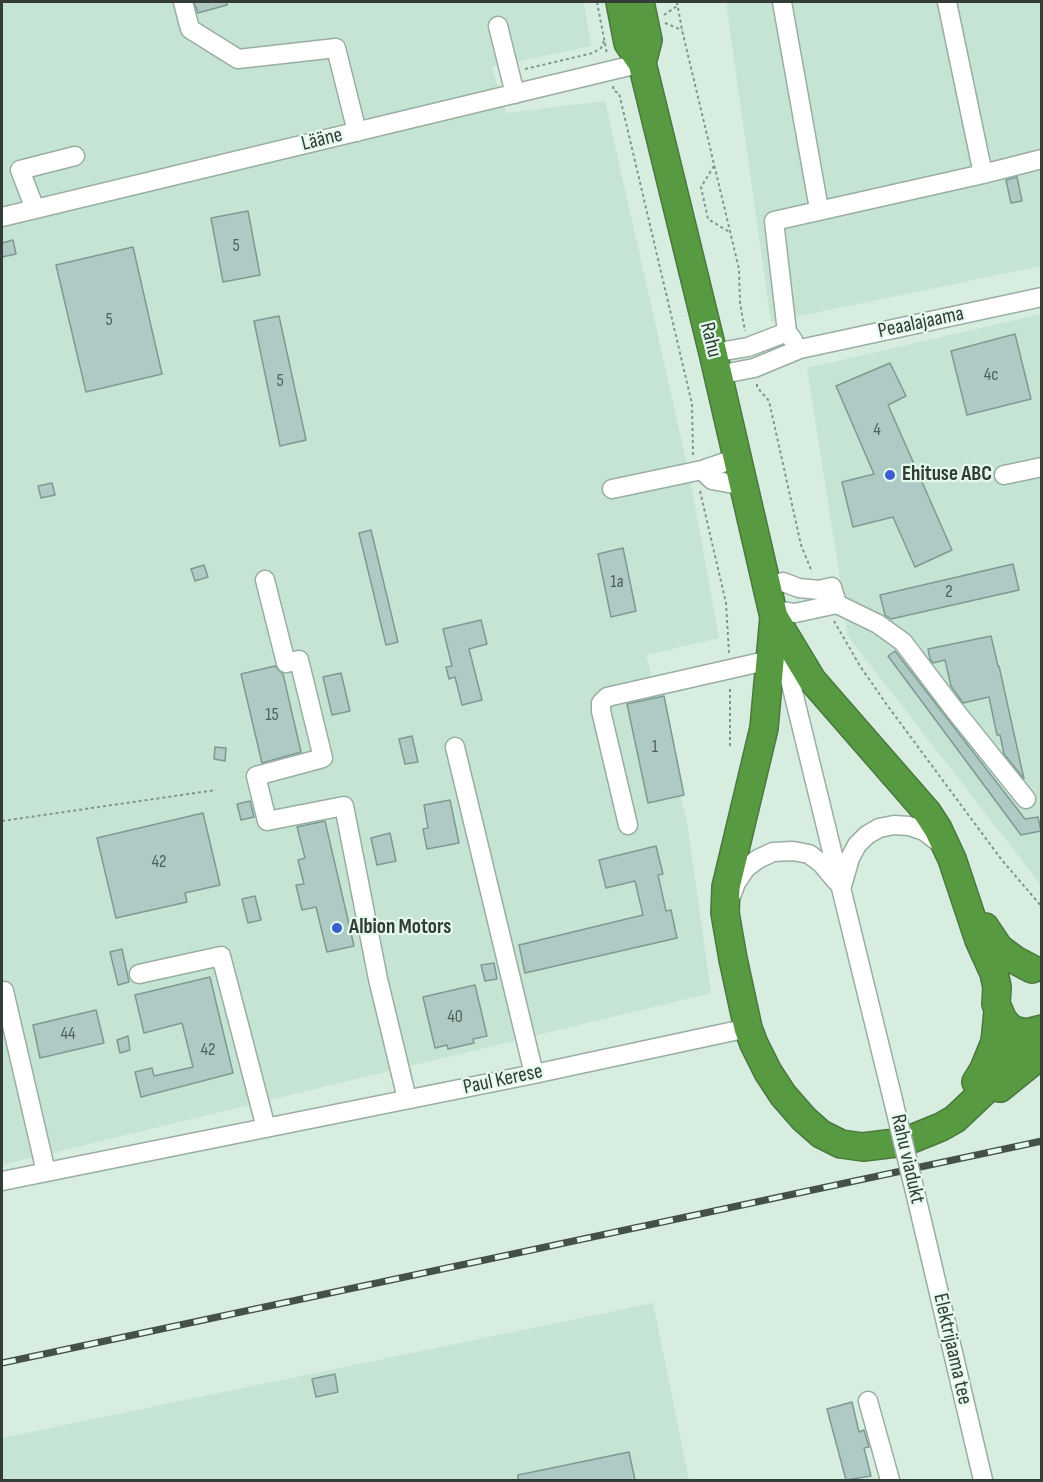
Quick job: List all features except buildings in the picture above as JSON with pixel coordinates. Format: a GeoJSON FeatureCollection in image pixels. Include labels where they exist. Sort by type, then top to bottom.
{"type":"FeatureCollection","features":[{"type":"Feature","properties":{"kind":"highway","name":"Rahu"},"geometry":{"type":"LineString","coordinates":[[620,2],[628,43],[642,63],[737,458],[779,612]]}},
{"type":"Feature","properties":{"kind":"highway","name":"Rahu"},"geometry":{"type":"LineString","coordinates":[[640,2],[648,40],[642,63]]}},
{"type":"Feature","properties":{"kind":"highway"},"geometry":{"type":"LineString","coordinates":[[779,612],[770,660],[764,728],[726,886],[726,913],[733,960],[748,1028],[768,1072],[783,1095],[821,1134],[841,1144],[863,1147],[904,1142],[950,1122],[992,1084],[1018,1048],[1039,1039]]}},
{"type":"Feature","properties":{"kind":"highway"},"geometry":{"type":"LineString","coordinates":[[779,612],[812,680],[927,812],[938,829],[952,859],[979,940],[994,973],[998,1000],[995,1042],[984,1069],[950,1122]]}},
{"type":"Feature","properties":{"kind":"highway"},"geometry":{"type":"LineString","coordinates":[[962,887],[989,935],[999,948],[1015,960],[1037,970]]}},
{"type":"Feature","properties":{"kind":"highway"},"geometry":{"type":"LineString","coordinates":[[1037,970],[1020,970],[1011,973],[998,1000],[1010,1028],[1039,1039]]}},
{"type":"Feature","properties":{"kind":"street"},"geometry":{"type":"LineString","coordinates":[[183,2],[190,29],[238,59],[336,48],[357,132]]}},
{"type":"Feature","properties":{"kind":"street"},"geometry":{"type":"LineString","coordinates":[[782,2],[819,209]]}},
{"type":"Feature","properties":{"kind":"street"},"geometry":{"type":"LineString","coordinates":[[947,2],[983,174]]}},
{"type":"Feature","properties":{"kind":"street"},"geometry":{"type":"LineString","coordinates":[[498,26],[515,94]]}},
{"type":"Feature","properties":{"kind":"street","name":"Lääne"},"geometry":{"type":"LineString","coordinates":[[2,217],[642,63]]}},
{"type":"Feature","properties":{"kind":"street"},"geometry":{"type":"LineString","coordinates":[[35,209],[20,170],[75,156]]}},
{"type":"Feature","properties":{"kind":"street"},"geometry":{"type":"LineString","coordinates":[[800,349],[787,332],[774,221],[1041,159]]}},
{"type":"Feature","properties":{"kind":"street","name":"Peaalajaama"},"geometry":{"type":"LineString","coordinates":[[716,364],[754,368],[800,349],[1041,297]]}},
{"type":"Feature","properties":{"kind":"street"},"geometry":{"type":"LineString","coordinates":[[716,364],[748,347],[787,332]]}},
{"type":"Feature","properties":{"kind":"street"},"geometry":{"type":"LineString","coordinates":[[612,489],[699,471],[737,458]]}},
{"type":"Feature","properties":{"kind":"street"},"geometry":{"type":"LineString","coordinates":[[1004,475],[1041,468]]}},
{"type":"Feature","properties":{"kind":"street"},"geometry":{"type":"LineString","coordinates":[[699,471],[712,480],[744,486]]}},
{"type":"Feature","properties":{"kind":"street"},"geometry":{"type":"LineString","coordinates":[[265,580],[286,663],[299,660],[323,758],[256,776],[267,821],[344,806],[378,979],[407,1100]]}},
{"type":"Feature","properties":{"kind":"street"},"geometry":{"type":"LineString","coordinates":[[827,600],[779,612],[783,582],[827,600],[878,624],[903,642],[1026,799]]}},
{"type":"Feature","properties":{"kind":"street","name":"Rahu viadukt"},"geometry":{"type":"LineString","coordinates":[[779,612],[842,890],[921,1217]]}},
{"type":"Feature","properties":{"kind":"street"},"geometry":{"type":"LineString","coordinates":[[628,825],[601,703],[608,697],[770,660]]}},
{"type":"Feature","properties":{"kind":"street"},"geometry":{"type":"LineString","coordinates":[[454,747],[534,1074]]}},
{"type":"Feature","properties":{"kind":"street"},"geometry":{"type":"LineString","coordinates":[[842,890],[850,858],[857,845],[879,828],[894,825],[909,826],[924,831],[946,848]]}},
{"type":"Feature","properties":{"kind":"street"},"geometry":{"type":"LineString","coordinates":[[726,913],[736,883],[746,868],[773,852],[793,850],[808,854],[826,868],[842,890]]}},
{"type":"Feature","properties":{"kind":"street"},"geometry":{"type":"LineString","coordinates":[[139,975],[221,957],[266,1128]]}},
{"type":"Feature","properties":{"kind":"street"},"geometry":{"type":"LineString","coordinates":[[4,991],[46,1172]]}},
{"type":"Feature","properties":{"kind":"street","name":"Paul Kerese"},"geometry":{"type":"LineString","coordinates":[[2,1181],[534,1074],[748,1028]]}},
{"type":"Feature","properties":{"kind":"street","name":"Elektrijaama tee"},"geometry":{"type":"LineString","coordinates":[[921,1217],[983,1480]]}},
{"type":"Feature","properties":{"kind":"street"},"geometry":{"type":"LineString","coordinates":[[868,1401],[890,1480]]}},
{"type":"Feature","properties":{"kind":"path"},"geometry":{"type":"LineString","coordinates":[[597,2],[614,91],[619,93],[693,404],[692,453],[699,471],[726,603],[730,668],[730,746]]}},
{"type":"Feature","properties":{"kind":"path"},"geometry":{"type":"LineString","coordinates":[[677,3],[657,20],[681,30]]}},
{"type":"Feature","properties":{"kind":"path"},"geometry":{"type":"LineString","coordinates":[[677,3],[681,30],[739,268],[740,303],[748,347]]}},
{"type":"Feature","properties":{"kind":"path"},"geometry":{"type":"LineString","coordinates":[[510,72],[593,53],[601,48],[604,41]]}},
{"type":"Feature","properties":{"kind":"path"},"geometry":{"type":"LineString","coordinates":[[715,165],[701,188],[708,219],[731,233]]}},
{"type":"Feature","properties":{"kind":"path"},"geometry":{"type":"LineString","coordinates":[[754,368],[757,387],[770,401],[801,545],[840,634],[887,705],[1001,859],[1041,907]]}},
{"type":"Feature","properties":{"kind":"path"},"geometry":{"type":"LineString","coordinates":[[2,821],[216,790]]}},
{"type":"Feature","properties":{"kind":"shaded area"},"geometry":{"type":"Polygon","coordinates":[[[2,2],[584,2],[591,46],[492,67],[506,113],[605,101],[690,478],[719,638],[646,655],[687,822],[711,993],[2,1165],[2,2]]]}},
{"type":"Feature","properties":{"kind":"shaded area"},"geometry":{"type":"Polygon","coordinates":[[[726,2],[1041,2],[1041,266],[771,322],[726,2]]]}},
{"type":"Feature","properties":{"kind":"shaded area"},"geometry":{"type":"Polygon","coordinates":[[[1041,314],[1041,885],[847,635],[807,368],[1041,314]]]}},
{"type":"Feature","properties":{"kind":"shaded area"},"geometry":{"type":"Polygon","coordinates":[[[653,1303],[689,1480],[2,1480],[2,1438],[653,1303]]]}},
{"type":"Feature","properties":{"kind":"railway"},"geometry":{"type":"LineString","coordinates":[[2,1363],[1042,1141]]}},
{"type":"Feature","properties":{"kind":"place","name":"Ehituse ABC"},"geometry":{"type":"Point","coordinates":[890,475]}},
{"type":"Feature","properties":{"kind":"place","name":"Albion Motors"},"geometry":{"type":"Point","coordinates":[337,928]}}]}
